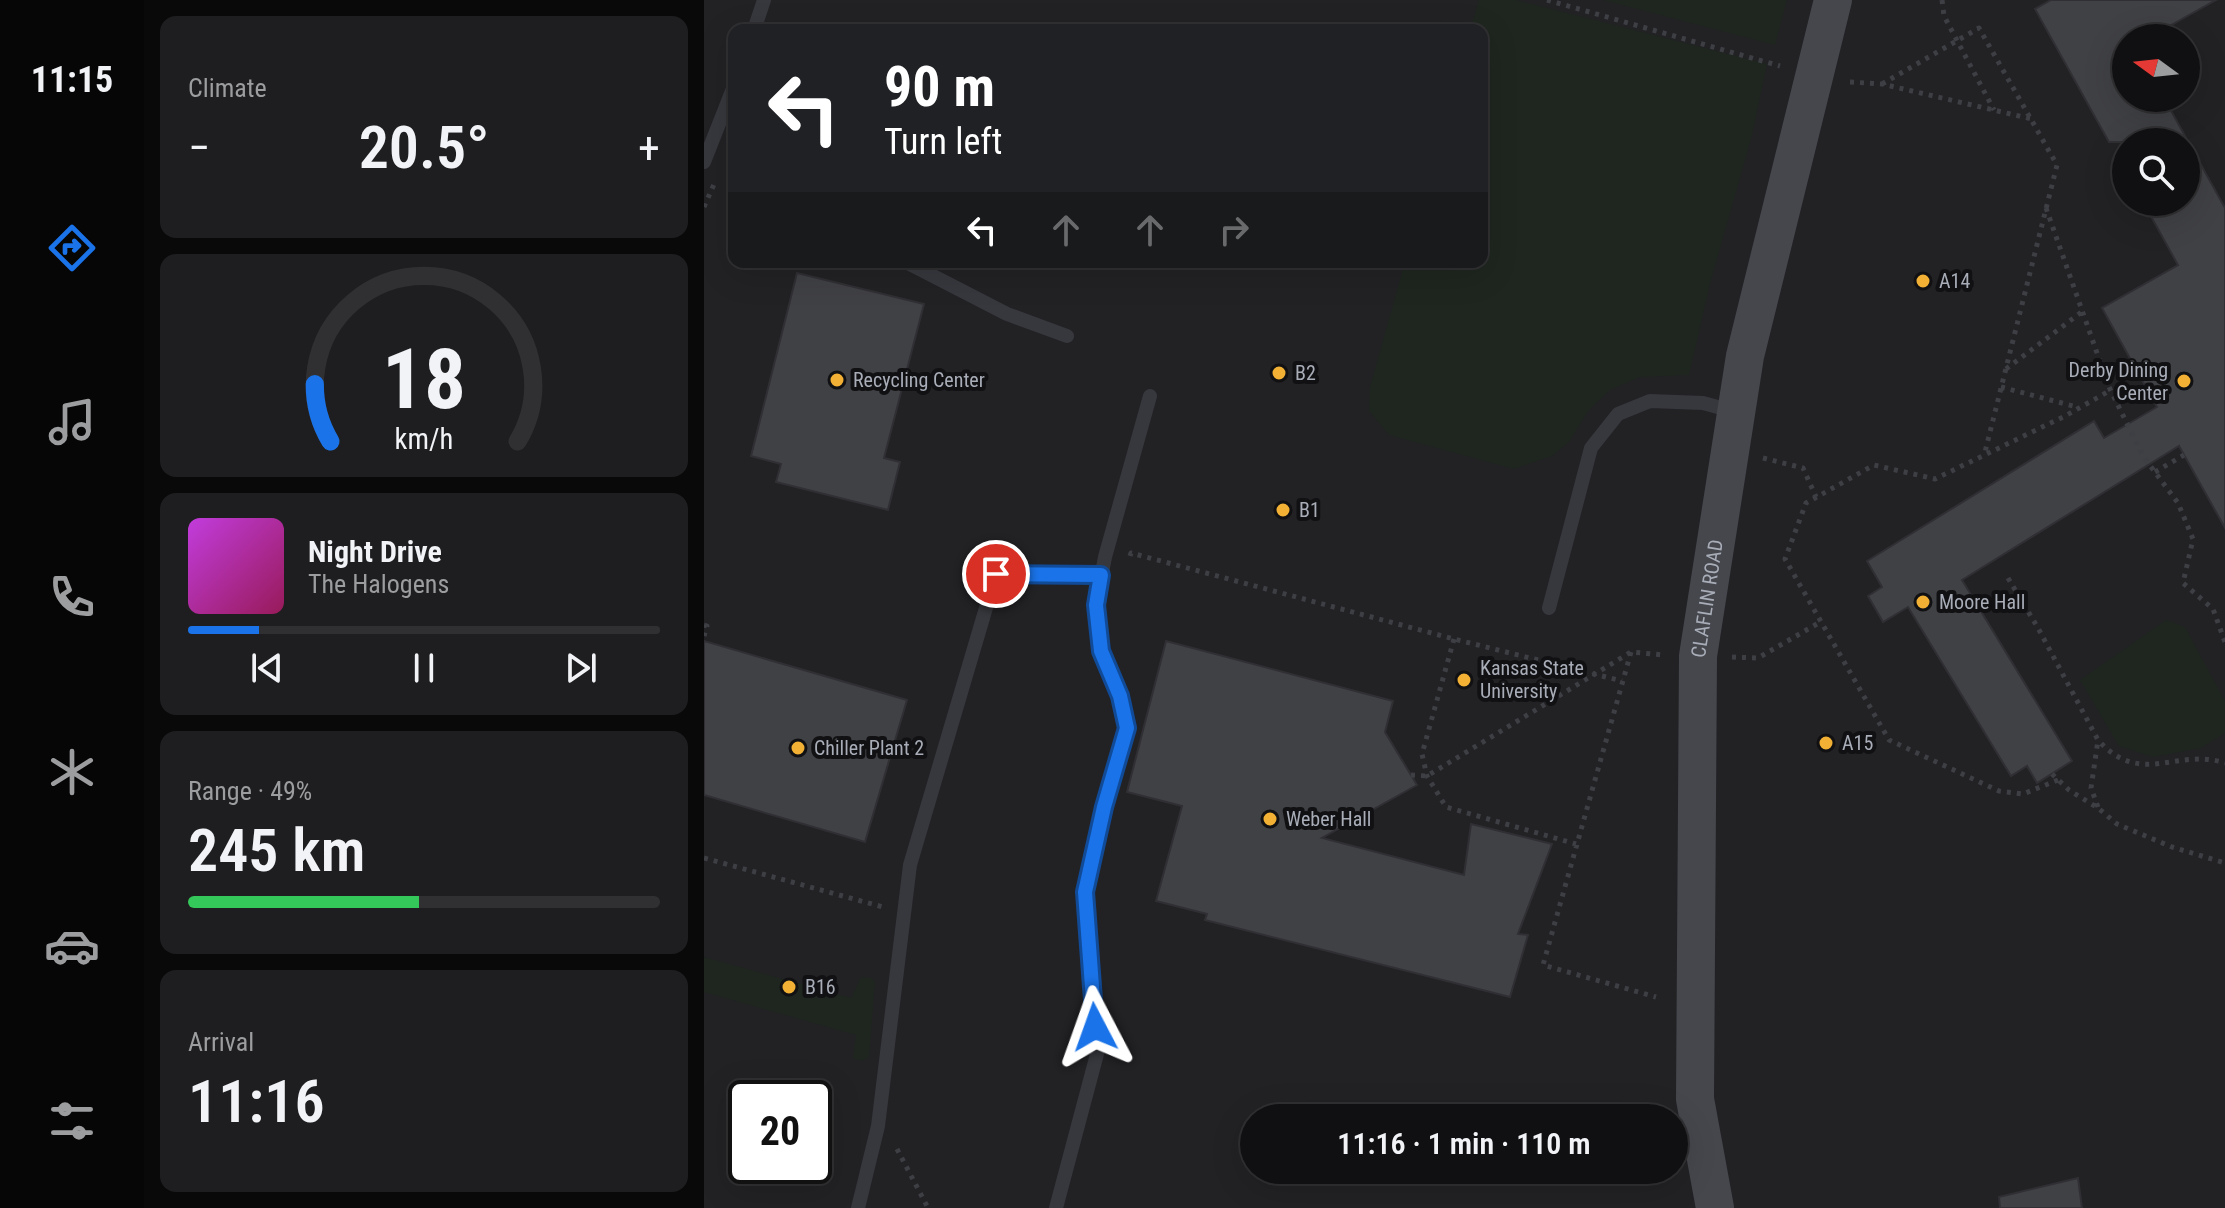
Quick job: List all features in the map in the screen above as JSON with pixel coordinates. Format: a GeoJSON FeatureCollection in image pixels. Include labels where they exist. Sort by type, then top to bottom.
{"type":"FeatureCollection","features":[{"type":"Feature","properties":{"kind":"street","name":"CLAFLIN ROAD"},"geometry":{"type":"LineString","coordinates":[[1715,1208],[1695,1099],[1698,656],[1745,356],[1833,0]]}},
{"type":"Feature","properties":{"kind":"lane"},"geometry":{"type":"LineString","coordinates":[[756,24],[764,0]]}},
{"type":"Feature","properties":{"kind":"lane"},"geometry":{"type":"LineString","coordinates":[[704,162],[728,101]]}},
{"type":"Feature","properties":{"kind":"lane"},"geometry":{"type":"LineString","coordinates":[[918,268],[1007,314],[1067,336]]}},
{"type":"Feature","properties":{"kind":"lane"},"geometry":{"type":"LineString","coordinates":[[1056,1208],[1097,1054],[1085,892],[1104,807],[1127,728],[1120,696],[1101,651],[1096,605],[1101,575],[1150,396]]}},
{"type":"Feature","properties":{"kind":"lane"},"geometry":{"type":"LineString","coordinates":[[1549,608],[1591,448],[1618,414],[1650,401],[1703,403],[1736,412]]}},
{"type":"Feature","properties":{"kind":"lane"},"geometry":{"type":"LineString","coordinates":[[858,1208],[878,1126],[910,865],[996,574],[1101,575]]}},
{"type":"Feature","properties":{"kind":"path"},"geometry":{"type":"LineString","coordinates":[[1547,0],[1785,68]]}},
{"type":"Feature","properties":{"kind":"path"},"geometry":{"type":"LineString","coordinates":[[1942,0],[1944,16],[1995,110]]}},
{"type":"Feature","properties":{"kind":"path"},"geometry":{"type":"LineString","coordinates":[[1882,84],[1979,28],[2057,165],[1984,453]]}},
{"type":"Feature","properties":{"kind":"path"},"geometry":{"type":"LineString","coordinates":[[1841,81],[1882,84],[2033,119]]}},
{"type":"Feature","properties":{"kind":"path"},"geometry":{"type":"LineString","coordinates":[[2046,207],[2111,390],[2143,456],[2178,503],[2193,539],[2183,583],[2213,609],[2225,642]]}},
{"type":"Feature","properties":{"kind":"path"},"geometry":{"type":"LineString","coordinates":[[2005,369],[2083,311]]}},
{"type":"Feature","properties":{"kind":"path"},"geometry":{"type":"LineString","coordinates":[[2001,387],[2079,408]]}},
{"type":"Feature","properties":{"kind":"path"},"geometry":{"type":"LineString","coordinates":[[2058,780],[2023,794],[1999,791],[1889,740],[1785,559],[1806,503],[1874,465],[1935,479],[2111,390]]}},
{"type":"Feature","properties":{"kind":"path"},"geometry":{"type":"LineString","coordinates":[[2155,472],[2184,455]]}},
{"type":"Feature","properties":{"kind":"path"},"geometry":{"type":"LineString","coordinates":[[1758,459],[1765,457],[1803,468],[1816,497]]}},
{"type":"Feature","properties":{"kind":"path"},"geometry":{"type":"LineString","coordinates":[[1127,568],[1131,553],[1622,681]]}},
{"type":"Feature","properties":{"kind":"path"},"geometry":{"type":"LineString","coordinates":[[2008,578],[2098,740],[2112,755],[2135,764],[2211,758],[2225,763]]}},
{"type":"Feature","properties":{"kind":"path"},"geometry":{"type":"LineString","coordinates":[[2216,617],[2225,618]]}},
{"type":"Feature","properties":{"kind":"path"},"geometry":{"type":"LineString","coordinates":[[1722,656],[1758,658],[1822,621]]}},
{"type":"Feature","properties":{"kind":"path"},"geometry":{"type":"LineString","coordinates":[[704,625],[707,626],[704,636]]}},
{"type":"Feature","properties":{"kind":"path"},"geometry":{"type":"LineString","coordinates":[[1454,639],[1422,754],[1427,776],[1446,807],[1576,844]]}},
{"type":"Feature","properties":{"kind":"path"},"geometry":{"type":"LineString","coordinates":[[1631,652],[1543,965],[1656,997]]}},
{"type":"Feature","properties":{"kind":"path"},"geometry":{"type":"LineString","coordinates":[[1411,775],[1427,776],[1631,652],[1668,655]]}},
{"type":"Feature","properties":{"kind":"path"},"geometry":{"type":"LineString","coordinates":[[2098,740],[2091,788],[2098,808]]}},
{"type":"Feature","properties":{"kind":"path"},"geometry":{"type":"LineString","coordinates":[[2052,774],[2117,824],[2172,847],[2225,863]]}},
{"type":"Feature","properties":{"kind":"path"},"geometry":{"type":"LineString","coordinates":[[704,858],[904,913]]}},
{"type":"Feature","properties":{"kind":"path"},"geometry":{"type":"LineString","coordinates":[[901,1154],[928,1208]]}},
{"type":"Feature","properties":{"kind":"shaded area","name":"Kansas State University"},"geometry":{"type":"Polygon","coordinates":[[[704,0],[2225,0],[2225,1208],[704,1208],[704,0]]]}},
{"type":"Feature","properties":{"kind":"shaded area"},"geometry":{"type":"Polygon","coordinates":[[[1479,0],[1516,0],[1767,64],[1752,135],[1710,284],[1689,375],[1640,377],[1610,390],[1588,411],[1569,442],[1552,456],[1514,469],[1389,435],[1369,411],[1370,387],[1403,268],[1488,268],[1488,24],[1472,24],[1479,0]]]}},
{"type":"Feature","properties":{"kind":"shaded area"},"geometry":{"type":"Polygon","coordinates":[[[1603,0],[1787,0],[1775,45],[1603,0]]]}},
{"type":"Feature","properties":{"kind":"shaded area"},"geometry":{"type":"Polygon","coordinates":[[[2166,620],[2185,627],[2225,701],[2225,733],[2201,748],[2153,757],[2119,746],[2080,680],[2166,620]]]}},
{"type":"Feature","properties":{"kind":"shaded area"},"geometry":{"type":"Polygon","coordinates":[[[704,957],[851,998],[861,977],[872,978],[875,982],[869,1057],[862,1061],[853,1058],[856,1035],[704,992],[704,957]]]}},
{"type":"Feature","properties":{"kind":"building"},"geometry":{"type":"Polygon","coordinates":[[[2051,0],[2216,0],[2173,24],[2112,24],[2112,112],[2172,112],[2181,128],[2112,128],[2112,142],[2109,142],[2035,9],[2051,0]]]}},
{"type":"Feature","properties":{"kind":"building"},"geometry":{"type":"Polygon","coordinates":[[[2200,163],[2225,208],[2225,528],[2179,446],[1962,580],[2072,761],[2037,783],[2027,766],[2011,776],[1908,607],[1883,622],[1868,596],[1882,587],[1867,561],[2094,421],[2104,438],[2157,407],[2102,308],[2178,265],[2151,216],[2200,216],[2200,163]]]}},
{"type":"Feature","properties":{"kind":"building","name":"Recycling Center"},"geometry":{"type":"Polygon","coordinates":[[[797,273],[924,304],[884,458],[900,462],[888,510],[776,482],[781,464],[751,456],[797,273]]]}},
{"type":"Feature","properties":{"kind":"building","name":"Chiller Plant 2"},"geometry":{"type":"Polygon","coordinates":[[[704,641],[907,700],[865,842],[704,795],[704,641]]]}},
{"type":"Feature","properties":{"kind":"building","name":"Weber Hall"},"geometry":{"type":"Polygon","coordinates":[[[1166,641],[1393,701],[1385,732],[1417,785],[1322,838],[1464,875],[1471,824],[1552,844],[1518,934],[1528,935],[1510,997],[1205,920],[1207,914],[1156,901],[1182,806],[1127,792],[1166,641]]]}},
{"type":"Feature","properties":{"kind":"building"},"geometry":{"type":"Polygon","coordinates":[[[2078,1178],[2082,1208],[2000,1208],[1999,1197],[2078,1178]]]}},
{"type":"Feature","properties":{"kind":"place","name":"A14"},"geometry":{"type":"Point","coordinates":[1923,281]}},
{"type":"Feature","properties":{"kind":"place","name":"B2"},"geometry":{"type":"Point","coordinates":[1279,373]}},
{"type":"Feature","properties":{"kind":"place","name":"Recycling Center"},"geometry":{"type":"Point","coordinates":[837,380]}},
{"type":"Feature","properties":{"kind":"place","name":"Derby Dining Center"},"geometry":{"type":"Point","coordinates":[2184,381]}},
{"type":"Feature","properties":{"kind":"place","name":"B1"},"geometry":{"type":"Point","coordinates":[1283,510]}},
{"type":"Feature","properties":{"kind":"place","name":"Moore Hall"},"geometry":{"type":"Point","coordinates":[1923,602]}},
{"type":"Feature","properties":{"kind":"place","name":"Kansas State University"},"geometry":{"type":"Point","coordinates":[1464,680]}},
{"type":"Feature","properties":{"kind":"place","name":"A15"},"geometry":{"type":"Point","coordinates":[1826,743]}},
{"type":"Feature","properties":{"kind":"place","name":"Chiller Plant 2"},"geometry":{"type":"Point","coordinates":[798,748]}},
{"type":"Feature","properties":{"kind":"place","name":"Weber Hall"},"geometry":{"type":"Point","coordinates":[1270,819]}},
{"type":"Feature","properties":{"kind":"place","name":"B16"},"geometry":{"type":"Point","coordinates":[789,987]}},
{"type":"Feature","properties":{"kind":"route"},"geometry":{"type":"LineString","coordinates":[[996,574],[1101,575],[1096,605],[1101,651],[1120,696],[1127,728],[1104,807],[1085,892],[1095,1027]]}}]}
